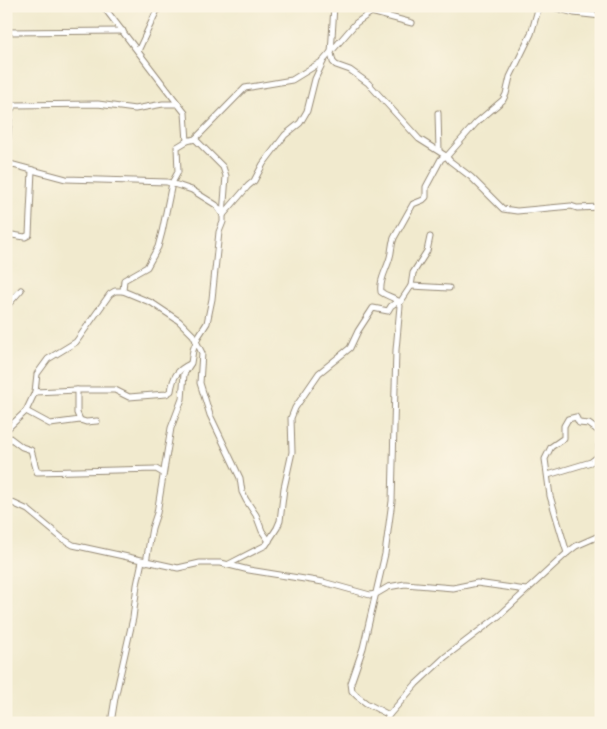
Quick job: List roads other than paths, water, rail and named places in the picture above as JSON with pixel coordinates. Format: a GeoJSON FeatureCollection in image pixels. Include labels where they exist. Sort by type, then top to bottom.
{"type":"FeatureCollection","features":[{"type":"Feature","properties":{"kind":"street"},"geometry":{"type":"LineString","coordinates":[[103,6],[185,114],[187,141]]}},
{"type":"Feature","properties":{"kind":"street"},"geometry":{"type":"LineString","coordinates":[[138,51],[159,6]]}},
{"type":"Feature","properties":{"kind":"street"},"geometry":{"type":"LineString","coordinates":[[334,6],[333,62],[350,70],[368,83],[410,131],[419,139],[440,151],[450,161],[471,176],[503,208],[517,211],[571,206],[577,208],[601,207]]}},
{"type":"Feature","properties":{"kind":"street"},"geometry":{"type":"LineString","coordinates":[[355,6],[412,23]]}},
{"type":"Feature","properties":{"kind":"street"},"geometry":{"type":"LineString","coordinates":[[123,291],[124,280],[147,267],[158,246],[172,183],[178,172],[177,147],[195,139],[245,88],[292,80],[323,61],[332,53],[356,23],[380,6]]}},
{"type":"Feature","properties":{"kind":"street"},"geometry":{"type":"LineString","coordinates":[[399,302],[393,297],[384,294],[380,289],[385,269],[391,256],[392,244],[414,204],[426,197],[426,187],[438,162],[446,156],[476,123],[503,100],[510,77],[531,34],[540,6]]}},
{"type":"Feature","properties":{"kind":"street"},"geometry":{"type":"LineString","coordinates":[[549,6],[574,13],[601,16]]}},
{"type":"Feature","properties":{"kind":"street"},"geometry":{"type":"LineString","coordinates":[[6,32],[123,31]]}},
{"type":"Feature","properties":{"kind":"street"},"geometry":{"type":"LineString","coordinates":[[223,215],[248,186],[254,182],[264,164],[285,135],[300,123],[307,110],[315,79],[323,61]]}},
{"type":"Feature","properties":{"kind":"street"},"geometry":{"type":"LineString","coordinates":[[6,158],[10,111],[14,105],[98,104],[135,109],[163,104],[178,104]]}},
{"type":"Feature","properties":{"kind":"street"},"geometry":{"type":"LineString","coordinates":[[438,112],[440,151]]}},
{"type":"Feature","properties":{"kind":"street"},"geometry":{"type":"LineString","coordinates":[[111,723],[114,698],[133,618],[137,585],[152,528],[158,513],[171,428],[182,399],[184,374],[191,363],[197,342],[207,323],[212,299],[219,232],[223,222],[226,176],[223,167],[195,139]]}},
{"type":"Feature","properties":{"kind":"street"},"geometry":{"type":"LineString","coordinates":[[6,163],[66,179],[137,180],[172,183],[192,190],[208,199],[216,205],[223,215]]}},
{"type":"Feature","properties":{"kind":"street"},"geometry":{"type":"LineString","coordinates":[[6,234],[25,237],[29,235],[32,170]]}},
{"type":"Feature","properties":{"kind":"street"},"geometry":{"type":"LineString","coordinates":[[228,565],[266,545],[280,521],[284,488],[292,452],[291,418],[295,408],[319,373],[350,348],[358,331],[373,308],[388,312],[391,306],[399,302],[412,286],[413,273],[427,251],[430,237]]}},
{"type":"Feature","properties":{"kind":"street"},"geometry":{"type":"LineString","coordinates":[[412,286],[449,288]]}},
{"type":"Feature","properties":{"kind":"street"},"geometry":{"type":"LineString","coordinates":[[6,307],[21,290]]}},
{"type":"Feature","properties":{"kind":"street"},"geometry":{"type":"LineString","coordinates":[[7,429],[26,411],[35,392],[37,374],[48,359],[76,342],[110,294],[115,291],[123,291],[152,303],[193,334],[197,342],[202,353],[200,383],[210,415],[240,478],[242,492],[269,541]]}},
{"type":"Feature","properties":{"kind":"street"},"geometry":{"type":"LineString","coordinates":[[390,715],[366,703],[351,688],[352,678],[363,648],[385,554],[392,500],[399,302]]}},
{"type":"Feature","properties":{"kind":"street"},"geometry":{"type":"LineString","coordinates":[[35,392],[114,390],[129,397],[166,394],[170,391],[173,379],[183,367],[191,363]]}},
{"type":"Feature","properties":{"kind":"street"},"geometry":{"type":"LineString","coordinates":[[77,390],[76,413],[80,420]]}},
{"type":"Feature","properties":{"kind":"street"},"geometry":{"type":"LineString","coordinates":[[26,411],[50,424],[80,420],[86,422],[97,421]]}},
{"type":"Feature","properties":{"kind":"street"},"geometry":{"type":"LineString","coordinates":[[567,553],[550,496],[545,459],[553,445],[564,438],[564,426],[568,419],[576,417],[579,423],[589,424],[597,432],[601,433]]}},
{"type":"Feature","properties":{"kind":"street"},"geometry":{"type":"LineString","coordinates":[[6,435],[22,447],[31,450],[37,472],[156,469],[163,473]]}},
{"type":"Feature","properties":{"kind":"street"},"geometry":{"type":"LineString","coordinates":[[548,475],[591,462],[600,455],[599,446]]}},
{"type":"Feature","properties":{"kind":"street"},"geometry":{"type":"LineString","coordinates":[[6,500],[28,510],[63,540],[74,545],[178,568],[200,563],[222,563],[323,582],[370,595],[376,594],[388,587],[405,584],[453,588],[477,583],[526,590]]}},
{"type":"Feature","properties":{"kind":"street"},"geometry":{"type":"LineString","coordinates":[[385,723],[416,684],[445,657],[500,615],[567,553],[576,546],[601,535]]}}]}
